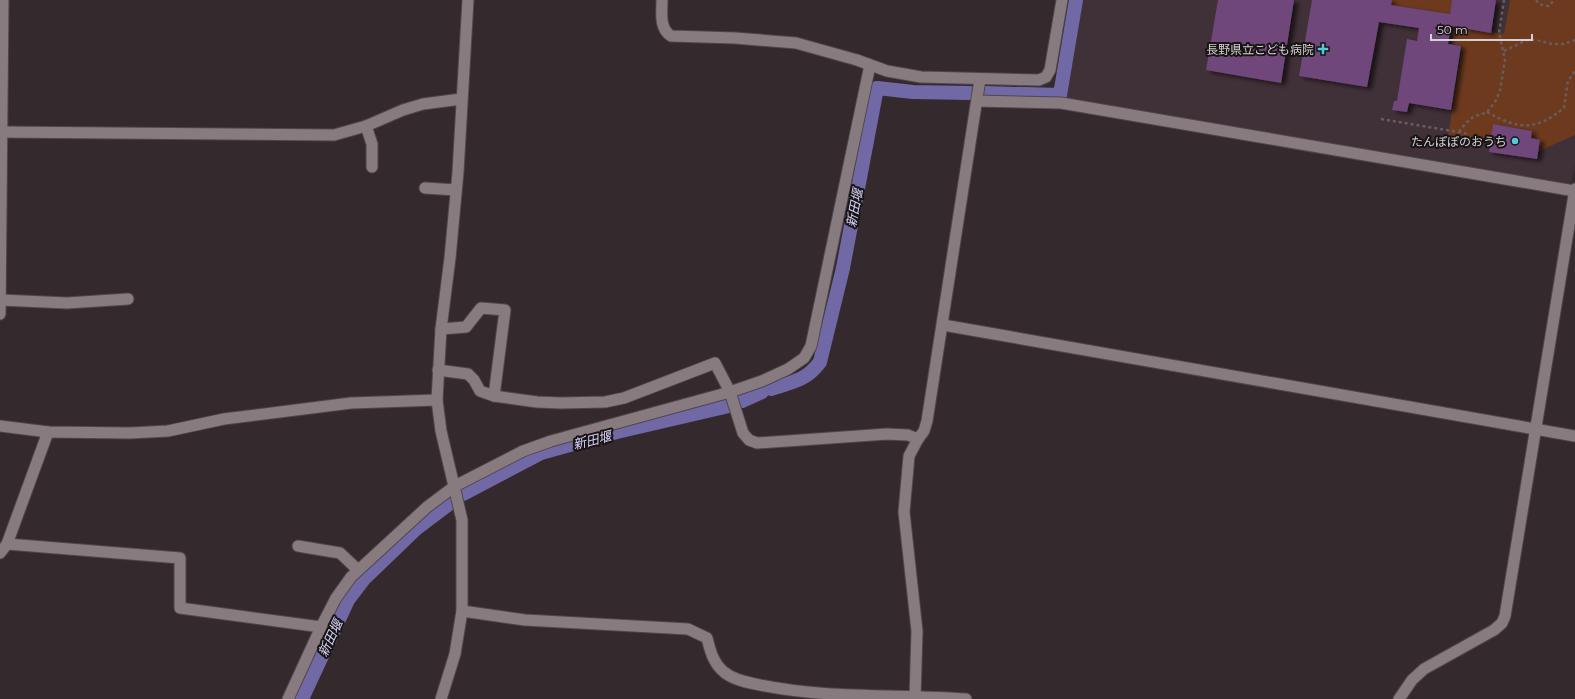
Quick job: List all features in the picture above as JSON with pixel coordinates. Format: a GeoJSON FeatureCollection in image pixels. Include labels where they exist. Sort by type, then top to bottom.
{"type":"FeatureCollection","features":[{"type":"Feature","properties":{"kind":"street"},"geometry":{"type":"LineString","coordinates":[[0,314],[3,0]]}},
{"type":"Feature","properties":{"kind":"street"},"geometry":{"type":"LineString","coordinates":[[441,699],[456,654],[462,610],[462,520],[441,431],[437,400],[441,329],[450,258],[456,190],[468,0]]}},
{"type":"Feature","properties":{"kind":"street"},"geometry":{"type":"LineString","coordinates":[[662,0],[662,26],[665,32],[671,36],[735,38],[796,43],[857,60],[887,71],[921,77],[1039,80],[1046,77],[1050,70],[1062,0]]}},
{"type":"Feature","properties":{"kind":"street"},"geometry":{"type":"LineString","coordinates":[[288,699],[336,598],[351,578],[427,507],[455,486],[523,451],[551,441],[730,392],[762,381],[788,369],[804,358],[811,346],[870,65]]}},
{"type":"Feature","properties":{"kind":"street"},"geometry":{"type":"LineString","coordinates":[[915,698],[917,631],[904,512],[909,456],[924,431],[927,422],[980,79]]}},
{"type":"Feature","properties":{"kind":"street"},"geometry":{"type":"LineString","coordinates":[[1,132],[334,135],[366,126],[403,110],[423,104],[462,99]]}},
{"type":"Feature","properties":{"kind":"street"},"geometry":{"type":"LineString","coordinates":[[977,101],[1061,103],[1575,190],[1505,616],[1502,623],[1494,630],[1424,669],[1412,680],[1399,699]]}},
{"type":"Feature","properties":{"kind":"street"},"geometry":{"type":"LineString","coordinates":[[366,126],[372,144],[372,168]]}},
{"type":"Feature","properties":{"kind":"street"},"geometry":{"type":"LineString","coordinates":[[425,188],[456,190]]}},
{"type":"Feature","properties":{"kind":"street"},"geometry":{"type":"LineString","coordinates":[[1,300],[67,303],[128,299]]}},
{"type":"Feature","properties":{"kind":"street"},"geometry":{"type":"LineString","coordinates":[[441,329],[466,327],[481,308],[505,310],[494,396]]}},
{"type":"Feature","properties":{"kind":"street"},"geometry":{"type":"LineString","coordinates":[[943,325],[1575,436]]}},
{"type":"Feature","properties":{"kind":"street"},"geometry":{"type":"LineString","coordinates":[[438,370],[468,374],[474,380],[480,391],[494,396],[537,402],[605,402],[624,398],[715,363],[730,392],[743,433],[749,440],[757,443],[887,434],[908,435],[918,439]]}},
{"type":"Feature","properties":{"kind":"street"},"geometry":{"type":"LineString","coordinates":[[0,426],[48,432],[130,433],[168,430],[224,419],[343,404],[437,400]]}},
{"type":"Feature","properties":{"kind":"street"},"geometry":{"type":"LineString","coordinates":[[0,553],[7,544],[48,432]]}},
{"type":"Feature","properties":{"kind":"street"},"geometry":{"type":"LineString","coordinates":[[7,544],[180,558],[180,608],[321,627]]}},
{"type":"Feature","properties":{"kind":"street"},"geometry":{"type":"LineString","coordinates":[[298,546],[340,552],[358,570]]}},
{"type":"Feature","properties":{"kind":"street"},"geometry":{"type":"LineString","coordinates":[[462,610],[525,620],[688,630],[706,638],[713,659],[724,673],[740,680],[765,687],[807,694],[886,699],[966,699]]}},
{"type":"Feature","properties":{"kind":"path"},"geometry":{"type":"LineString","coordinates":[[1459,132],[1465,124],[1474,117],[1487,112],[1500,91],[1506,60],[1499,33],[1504,0]]}},
{"type":"Feature","properties":{"kind":"path"},"geometry":{"type":"LineString","coordinates":[[1536,0],[1544,6],[1549,6],[1554,0]]}},
{"type":"Feature","properties":{"kind":"path"},"geometry":{"type":"LineString","coordinates":[[1504,51],[1527,40],[1536,40],[1552,44],[1563,44],[1575,40]]}},
{"type":"Feature","properties":{"kind":"path"},"geometry":{"type":"LineString","coordinates":[[1487,112],[1508,123],[1521,125],[1532,126],[1546,121],[1564,108],[1568,81],[1575,71]]}},
{"type":"Feature","properties":{"kind":"path"},"geometry":{"type":"LineString","coordinates":[[1381,119],[1469,134]]}},
{"type":"Feature","properties":{"kind":"shaded area","name":"長野県立こども病院"},"geometry":{"type":"Polygon","coordinates":[[[1080,0],[1575,0],[1575,165],[1571,183],[1567,184],[1361,150],[1063,99],[1080,0]]]}},
{"type":"Feature","properties":{"kind":"shaded area"},"geometry":{"type":"Polygon","coordinates":[[[1392,0],[1452,0],[1450,14],[1391,5],[1392,0]]]}},
{"type":"Feature","properties":{"kind":"shaded area"},"geometry":{"type":"Polygon","coordinates":[[[1510,0],[1575,0],[1575,135],[1539,151],[1540,140],[1531,138],[1532,131],[1493,124],[1491,143],[1448,137],[1462,46],[1452,44],[1454,27],[1504,34],[1510,0]]]}},
{"type":"Feature","properties":{"kind":"building"},"geometry":{"type":"Polygon","coordinates":[[[1218,0],[1294,0],[1281,83],[1206,70],[1218,0]]]}},
{"type":"Feature","properties":{"kind":"building"},"geometry":{"type":"Polygon","coordinates":[[[1312,0],[1392,0],[1391,5],[1450,14],[1452,0],[1496,0],[1491,33],[1451,26],[1448,44],[1461,46],[1451,110],[1409,103],[1407,112],[1392,110],[1394,101],[1397,101],[1407,39],[1417,41],[1419,28],[1379,22],[1367,87],[1299,76],[1312,0]]]}},
{"type":"Feature","properties":{"kind":"building","name":"たんぽぽのおうち"},"geometry":{"type":"Polygon","coordinates":[[[1493,124],[1532,131],[1531,138],[1540,140],[1537,159],[1489,152],[1493,124]]]}},
{"type":"Feature","properties":{"kind":"waterway","name":"新田堰"},"geometry":{"type":"LineString","coordinates":[[985,93],[1060,95],[1076,0]]}},
{"type":"Feature","properties":{"kind":"waterway","name":"新田堰"},"geometry":{"type":"LineString","coordinates":[[771,389],[804,377],[820,362],[843,268],[877,88],[913,92],[970,93]]}},
{"type":"Feature","properties":{"kind":"waterway","name":"新田堰"},"geometry":{"type":"LineString","coordinates":[[742,401],[762,392]]}},
{"type":"Feature","properties":{"kind":"waterway","name":"新田堰"},"geometry":{"type":"LineString","coordinates":[[463,494],[541,453],[617,432],[729,406]]}},
{"type":"Feature","properties":{"kind":"waterway","name":"新田堰"},"geometry":{"type":"LineString","coordinates":[[302,699],[348,600],[364,579],[416,529],[453,501]]}},
{"type":"Feature","properties":{"kind":"place","name":"長野県立こども病院"},"geometry":{"type":"Point","coordinates":[1323,49]}},
{"type":"Feature","properties":{"kind":"place","name":"たんぽぽのおうち"},"geometry":{"type":"Point","coordinates":[1515,141]}}]}
